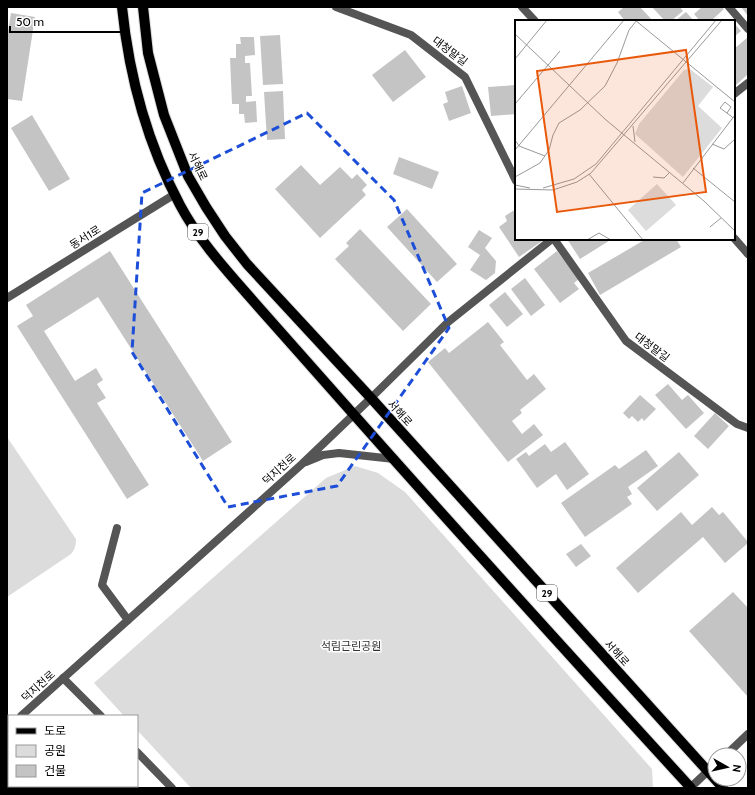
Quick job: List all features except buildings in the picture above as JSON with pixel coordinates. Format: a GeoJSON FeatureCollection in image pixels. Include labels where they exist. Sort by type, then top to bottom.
{"type":"FeatureCollection","features":[{"type":"Feature","properties":{"kind":"main road","name":"29"},"geometry":{"type":"LineString","coordinates":[[122,7],[129,62],[145,124],[175,194],[195,229],[236,281],[690,788]]}},
{"type":"Feature","properties":{"kind":"main road","name":"서해로"},"geometry":{"type":"LineString","coordinates":[[143,7],[148,53],[164,115],[188,176],[225,236],[247,264],[707,763]]}},
{"type":"Feature","properties":{"kind":"street","name":"대청말길"},"geometry":{"type":"LineString","coordinates":[[336,7],[411,35],[465,77],[515,179]]}},
{"type":"Feature","properties":{"kind":"street"},"geometry":{"type":"LineString","coordinates":[[522,7],[534,20]]}},
{"type":"Feature","properties":{"kind":"street"},"geometry":{"type":"LineString","coordinates":[[729,7],[748,29]]}},
{"type":"Feature","properties":{"kind":"street"},"geometry":{"type":"LineString","coordinates":[[735,93],[748,83]]}},
{"type":"Feature","properties":{"kind":"street","name":"동서1로"},"geometry":{"type":"LineString","coordinates":[[7,298],[175,194]]}},
{"type":"Feature","properties":{"kind":"street"},"geometry":{"type":"LineString","coordinates":[[735,239],[748,254]]}},
{"type":"Feature","properties":{"kind":"street","name":"덕지천로"},"geometry":{"type":"LineString","coordinates":[[22,715],[302,464],[447,323],[552,240]]}},
{"type":"Feature","properties":{"kind":"street","name":"대청말길"},"geometry":{"type":"LineString","coordinates":[[554,240],[626,341],[737,424],[748,428]]}},
{"type":"Feature","properties":{"kind":"street"},"geometry":{"type":"LineString","coordinates":[[302,464],[323,455],[338,453],[394,459]]}},
{"type":"Feature","properties":{"kind":"street"},"geometry":{"type":"LineString","coordinates":[[117,528],[102,585],[128,620]]}},
{"type":"Feature","properties":{"kind":"street"},"geometry":{"type":"LineString","coordinates":[[63,678],[100,715]]}},
{"type":"Feature","properties":{"kind":"street"},"geometry":{"type":"LineString","coordinates":[[734,747],[748,734]]}},
{"type":"Feature","properties":{"kind":"street"},"geometry":{"type":"LineString","coordinates":[[138,753],[172,788]]}},
{"type":"Feature","properties":{"kind":"street"},"geometry":{"type":"LineString","coordinates":[[690,788],[707,773]]}},
{"type":"Feature","properties":{"kind":"highlighted area"},"geometry":{"type":"Polygon","coordinates":[[[307,113],[394,200],[449,328],[337,486],[228,507],[132,352],[142,193],[307,113]]]}},
{"type":"Feature","properties":{"kind":"green space"},"geometry":{"type":"Polygon","coordinates":[[[7,437],[76,539],[76,543],[71,554],[7,597],[7,437]]]}},
{"type":"Feature","properties":{"kind":"green space","name":"석림근린공원"},"geometry":{"type":"Polygon","coordinates":[[[355,466],[378,473],[405,492],[652,769],[653,788],[191,788],[138,731],[138,715],[123,715],[94,683],[326,478],[355,466]]]}}]}
